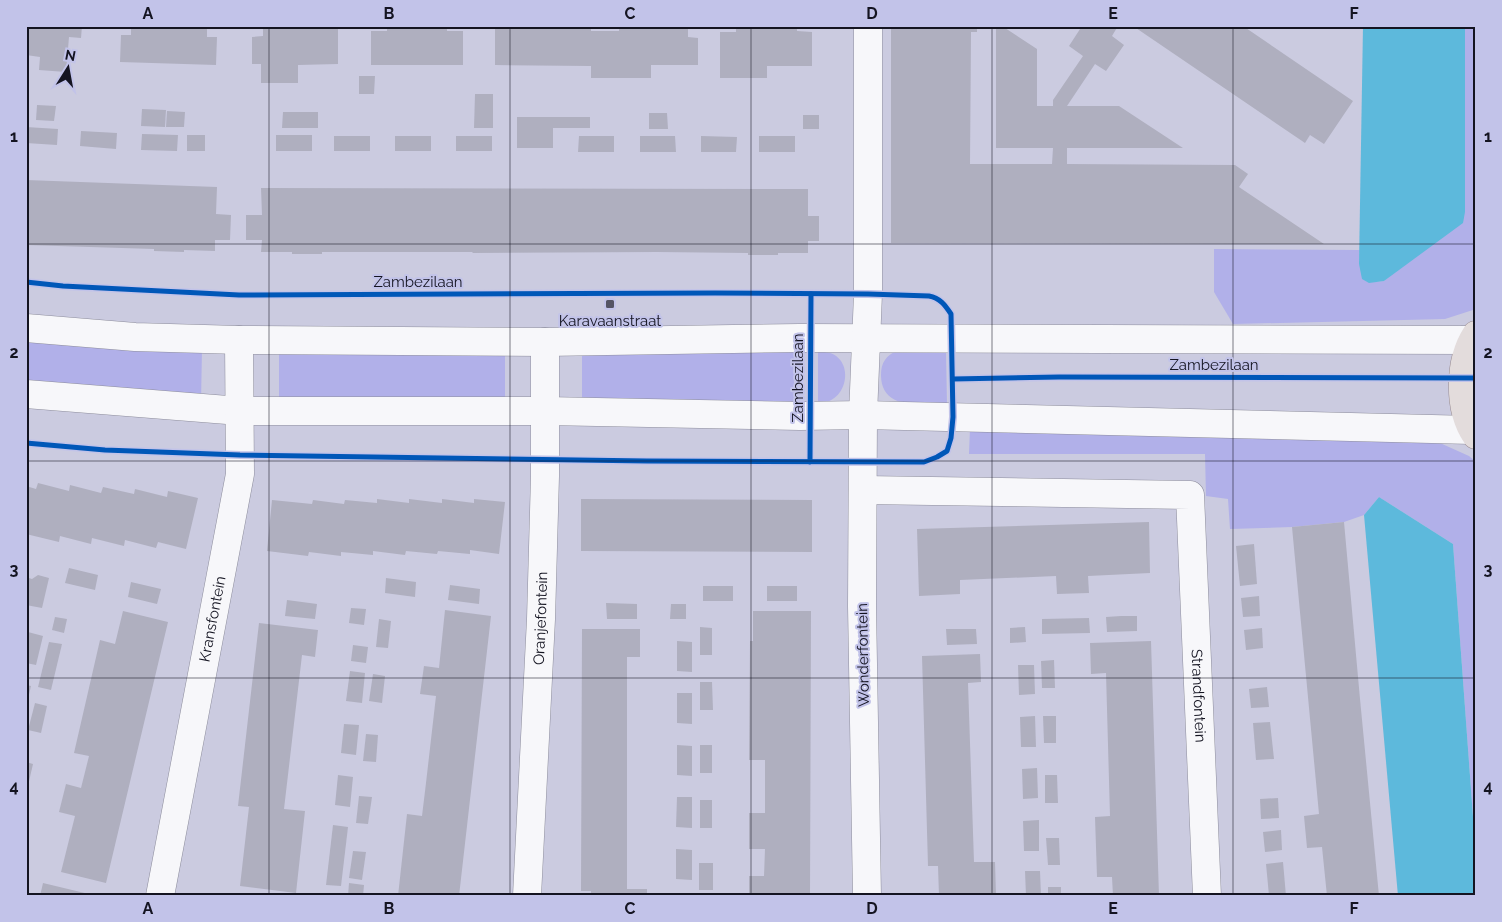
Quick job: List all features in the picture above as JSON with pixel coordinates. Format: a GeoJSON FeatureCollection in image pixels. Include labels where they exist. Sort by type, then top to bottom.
{"type":"FeatureCollection","features":[{"type":"Feature","properties":{"kind":"main road"},"geometry":{"type":"LineString","coordinates":[[1474,338],[1463,370],[1463,400],[1474,432]]}},
{"type":"Feature","properties":{"kind":"street"},"geometry":{"type":"LineString","coordinates":[[863,415],[868,294],[868,26]]}},
{"type":"Feature","properties":{"kind":"street","name":"Zambezilaan"},"geometry":{"type":"LineString","coordinates":[[26,328],[135,337],[239,340],[545,342],[800,338],[1474,338]]}},
{"type":"Feature","properties":{"kind":"street","name":"Kransfontein"},"geometry":{"type":"LineString","coordinates":[[160,896],[240,474],[239,340]]}},
{"type":"Feature","properties":{"kind":"street","name":"Oranjefontein"},"geometry":{"type":"LineString","coordinates":[[527,896],[541,619],[545,342]]}},
{"type":"Feature","properties":{"kind":"street","name":"Zambezilaan"},"geometry":{"type":"LineString","coordinates":[[26,394],[240,411],[545,411],[800,416],[863,415],[1474,432]]}},
{"type":"Feature","properties":{"kind":"street","name":"Wonderfontein"},"geometry":{"type":"LineString","coordinates":[[863,415],[862,606],[866,896]]}},
{"type":"Feature","properties":{"kind":"street","name":"Strandfontein"},"geometry":{"type":"LineString","coordinates":[[863,490],[1190,495],[1207,896]]}},
{"type":"Feature","properties":{"kind":"shaded area"},"geometry":{"type":"Polygon","coordinates":[[[1363,26],[1465,26],[1465,212],[1463,223],[1384,281],[1369,283],[1362,279],[1359,264],[1363,26]]]}},
{"type":"Feature","properties":{"kind":"shaded area"},"geometry":{"type":"Polygon","coordinates":[[[1465,26],[1476,26],[1476,309],[1445,319],[1233,324],[1214,292],[1214,249],[1360,250],[1359,264],[1373,282],[1384,281],[1465,212],[1465,26]]]}},
{"type":"Feature","properties":{"kind":"shaded area"},"geometry":{"type":"Polygon","coordinates":[[[26,339],[202,349],[201,402],[26,389],[26,339]]]}},
{"type":"Feature","properties":{"kind":"shaded area"},"geometry":{"type":"Polygon","coordinates":[[[505,349],[505,401],[279,401],[279,350],[505,349]]]}},
{"type":"Feature","properties":{"kind":"shaded area"},"geometry":{"type":"Polygon","coordinates":[[[582,350],[794,350],[794,403],[582,402],[582,350]]]}},
{"type":"Feature","properties":{"kind":"shaded area"},"geometry":{"type":"Polygon","coordinates":[[[898,350],[946,350],[947,404],[905,403],[895,400],[888,395],[883,387],[882,366],[887,357],[898,350]]]}},
{"type":"Feature","properties":{"kind":"shaded area"},"geometry":{"type":"Polygon","coordinates":[[[818,351],[830,353],[838,357],[843,364],[845,381],[842,390],[836,397],[818,403],[818,351]]]}},
{"type":"Feature","properties":{"kind":"shaded area"},"geometry":{"type":"Polygon","coordinates":[[[970,428],[1440,443],[1469,456],[1476,462],[1476,858],[1453,544],[1379,497],[1364,515],[1344,522],[1292,527],[1230,529],[1228,499],[1206,496],[1205,454],[969,454],[970,428]]]}},
{"type":"Feature","properties":{"kind":"shaded area"},"geometry":{"type":"Polygon","coordinates":[[[1379,497],[1453,544],[1476,858],[1476,896],[1398,896],[1364,515],[1379,497]]]}},
{"type":"Feature","properties":{"kind":"building"},"geometry":{"type":"Polygon","coordinates":[[[26,26],[82,26],[81,38],[69,37],[66,72],[39,70],[40,57],[26,55],[26,26]]]}},
{"type":"Feature","properties":{"kind":"building"},"geometry":{"type":"Polygon","coordinates":[[[131,26],[207,26],[207,37],[217,37],[216,65],[120,62],[121,35],[131,35],[131,26]]]}},
{"type":"Feature","properties":{"kind":"building"},"geometry":{"type":"Polygon","coordinates":[[[263,26],[338,26],[338,64],[298,65],[298,83],[261,83],[261,64],[252,64],[252,37],[263,36],[263,26]]]}},
{"type":"Feature","properties":{"kind":"building"},"geometry":{"type":"Polygon","coordinates":[[[387,26],[447,26],[447,31],[463,31],[463,65],[371,65],[371,31],[387,31],[387,26]]]}},
{"type":"Feature","properties":{"kind":"building"},"geometry":{"type":"Polygon","coordinates":[[[495,26],[591,26],[591,31],[619,31],[619,26],[688,26],[688,37],[698,38],[698,65],[651,65],[651,78],[591,78],[591,66],[495,65],[495,26]]]}},
{"type":"Feature","properties":{"kind":"building"},"geometry":{"type":"Polygon","coordinates":[[[736,26],[797,26],[797,31],[812,32],[812,66],[767,66],[767,78],[720,78],[720,32],[736,32],[736,26]]]}},
{"type":"Feature","properties":{"kind":"building"},"geometry":{"type":"Polygon","coordinates":[[[891,26],[977,26],[977,32],[971,32],[970,164],[1052,164],[1053,148],[996,148],[996,26],[1002,26],[1037,49],[1037,106],[1053,106],[1053,100],[1083,56],[1069,46],[1082,26],[1118,26],[1112,36],[1124,45],[1106,71],[1095,64],[1067,106],[1119,106],[1183,148],[1067,148],[1067,164],[1235,165],[1248,174],[1239,187],[1324,244],[891,243],[891,26]]]}},
{"type":"Feature","properties":{"kind":"building"},"geometry":{"type":"Polygon","coordinates":[[[1133,26],[1243,26],[1353,101],[1324,144],[1310,135],[1305,143],[1133,26]]]}},
{"type":"Feature","properties":{"kind":"building"},"geometry":{"type":"Polygon","coordinates":[[[359,76],[375,76],[374,94],[359,94],[359,76]]]}},
{"type":"Feature","properties":{"kind":"building"},"geometry":{"type":"Polygon","coordinates":[[[475,94],[493,94],[493,128],[474,128],[475,94]]]}},
{"type":"Feature","properties":{"kind":"building"},"geometry":{"type":"Polygon","coordinates":[[[37,105],[56,106],[54,121],[36,120],[37,105]]]}},
{"type":"Feature","properties":{"kind":"building"},"geometry":{"type":"Polygon","coordinates":[[[142,109],[166,110],[165,127],[141,126],[142,109]]]}},
{"type":"Feature","properties":{"kind":"building"},"geometry":{"type":"Polygon","coordinates":[[[167,111],[185,112],[184,127],[166,127],[167,111]]]}},
{"type":"Feature","properties":{"kind":"building"},"geometry":{"type":"Polygon","coordinates":[[[283,112],[318,112],[318,128],[282,128],[283,112]]]}},
{"type":"Feature","properties":{"kind":"building"},"geometry":{"type":"Polygon","coordinates":[[[649,113],[667,113],[668,129],[649,129],[649,113]]]}},
{"type":"Feature","properties":{"kind":"building"},"geometry":{"type":"Polygon","coordinates":[[[803,115],[819,115],[819,129],[803,129],[803,115]]]}},
{"type":"Feature","properties":{"kind":"building"},"geometry":{"type":"Polygon","coordinates":[[[517,117],[590,117],[590,128],[553,128],[553,148],[517,148],[517,117]]]}},
{"type":"Feature","properties":{"kind":"building"},"geometry":{"type":"Polygon","coordinates":[[[26,127],[58,129],[57,145],[26,143],[26,127]]]}},
{"type":"Feature","properties":{"kind":"building"},"geometry":{"type":"Polygon","coordinates":[[[81,131],[117,133],[116,149],[80,146],[81,131]]]}},
{"type":"Feature","properties":{"kind":"building"},"geometry":{"type":"Polygon","coordinates":[[[142,134],[178,135],[177,151],[141,150],[142,134]]]}},
{"type":"Feature","properties":{"kind":"building"},"geometry":{"type":"Polygon","coordinates":[[[187,135],[205,135],[205,151],[187,151],[187,135]]]}},
{"type":"Feature","properties":{"kind":"building"},"geometry":{"type":"Polygon","coordinates":[[[276,135],[312,135],[312,151],[276,151],[276,135]]]}},
{"type":"Feature","properties":{"kind":"building"},"geometry":{"type":"Polygon","coordinates":[[[334,136],[370,136],[370,151],[334,151],[334,136]]]}},
{"type":"Feature","properties":{"kind":"building"},"geometry":{"type":"Polygon","coordinates":[[[395,136],[431,136],[431,151],[395,151],[395,136]]]}},
{"type":"Feature","properties":{"kind":"building"},"geometry":{"type":"Polygon","coordinates":[[[456,136],[492,136],[492,151],[456,151],[456,136]]]}},
{"type":"Feature","properties":{"kind":"building"},"geometry":{"type":"Polygon","coordinates":[[[579,136],[614,136],[614,152],[578,152],[579,136]]]}},
{"type":"Feature","properties":{"kind":"building"},"geometry":{"type":"Polygon","coordinates":[[[640,136],[675,136],[676,152],[640,152],[640,136]]]}},
{"type":"Feature","properties":{"kind":"building"},"geometry":{"type":"Polygon","coordinates":[[[701,136],[737,137],[736,152],[701,152],[701,136]]]}},
{"type":"Feature","properties":{"kind":"building"},"geometry":{"type":"Polygon","coordinates":[[[759,136],[795,136],[795,152],[759,152],[759,136]]]}},
{"type":"Feature","properties":{"kind":"building"},"geometry":{"type":"Polygon","coordinates":[[[26,180],[217,187],[216,214],[231,215],[230,240],[215,240],[215,251],[184,250],[184,252],[154,251],[154,249],[26,245],[26,180]]]}},
{"type":"Feature","properties":{"kind":"building"},"geometry":{"type":"Polygon","coordinates":[[[261,188],[808,189],[808,216],[819,216],[819,241],[808,241],[808,253],[778,253],[778,255],[657,252],[322,252],[322,254],[292,254],[292,252],[261,252],[262,240],[246,240],[246,215],[262,215],[261,188]]]}},
{"type":"Feature","properties":{"kind":"building"},"geometry":{"type":"Polygon","coordinates":[[[38,483],[69,491],[70,485],[101,493],[103,487],[134,494],[135,489],[167,497],[168,491],[198,498],[186,549],[158,542],[156,548],[125,540],[124,546],[92,538],[91,544],[60,536],[59,542],[26,534],[26,486],[36,489],[38,483]]]}},
{"type":"Feature","properties":{"kind":"building"},"geometry":{"type":"Polygon","coordinates":[[[377,499],[409,503],[409,499],[442,503],[442,499],[474,503],[474,499],[505,502],[499,554],[470,550],[470,554],[438,551],[437,554],[406,551],[405,555],[373,551],[373,555],[341,552],[341,556],[309,552],[308,556],[267,551],[272,500],[312,504],[313,500],[344,504],[345,500],[377,503],[377,499]]]}},
{"type":"Feature","properties":{"kind":"building"},"geometry":{"type":"Polygon","coordinates":[[[581,499],[812,500],[812,552],[581,551],[581,499]]]}},
{"type":"Feature","properties":{"kind":"building"},"geometry":{"type":"Polygon","coordinates":[[[1149,522],[1150,573],[1088,576],[1089,593],[1057,594],[1056,576],[960,580],[960,594],[919,596],[917,529],[1149,522]]]}},
{"type":"Feature","properties":{"kind":"building"},"geometry":{"type":"Polygon","coordinates":[[[1344,522],[1379,896],[1327,896],[1322,847],[1307,848],[1304,816],[1319,814],[1292,527],[1344,522]]]}},
{"type":"Feature","properties":{"kind":"building"},"geometry":{"type":"Polygon","coordinates":[[[1254,544],[1257,584],[1240,586],[1236,546],[1254,544]]]}},
{"type":"Feature","properties":{"kind":"building"},"geometry":{"type":"Polygon","coordinates":[[[69,568],[98,575],[95,590],[65,583],[69,568]]]}},
{"type":"Feature","properties":{"kind":"building"},"geometry":{"type":"Polygon","coordinates":[[[38,575],[49,578],[42,608],[26,605],[26,577],[32,579],[38,575]]]}},
{"type":"Feature","properties":{"kind":"building"},"geometry":{"type":"Polygon","coordinates":[[[386,578],[416,582],[415,597],[385,593],[386,578]]]}},
{"type":"Feature","properties":{"kind":"building"},"geometry":{"type":"Polygon","coordinates":[[[131,582],[161,589],[157,604],[128,597],[131,582]]]}},
{"type":"Feature","properties":{"kind":"building"},"geometry":{"type":"Polygon","coordinates":[[[450,585],[480,589],[479,604],[448,600],[450,585]]]}},
{"type":"Feature","properties":{"kind":"building"},"geometry":{"type":"Polygon","coordinates":[[[703,586],[733,586],[733,601],[703,601],[703,586]]]}},
{"type":"Feature","properties":{"kind":"building"},"geometry":{"type":"Polygon","coordinates":[[[767,586],[797,586],[797,601],[767,601],[767,586]]]}},
{"type":"Feature","properties":{"kind":"building"},"geometry":{"type":"Polygon","coordinates":[[[1259,596],[1260,616],[1243,617],[1241,598],[1259,596]]]}},
{"type":"Feature","properties":{"kind":"building"},"geometry":{"type":"Polygon","coordinates":[[[287,600],[317,604],[315,619],[285,616],[287,600]]]}},
{"type":"Feature","properties":{"kind":"building"},"geometry":{"type":"Polygon","coordinates":[[[606,603],[637,604],[637,619],[607,619],[606,603]]]}},
{"type":"Feature","properties":{"kind":"building"},"geometry":{"type":"Polygon","coordinates":[[[671,604],[686,604],[686,619],[670,619],[671,604]]]}},
{"type":"Feature","properties":{"kind":"building"},"geometry":{"type":"Polygon","coordinates":[[[351,608],[366,609],[364,625],[349,623],[351,608]]]}},
{"type":"Feature","properties":{"kind":"building"},"geometry":{"type":"Polygon","coordinates":[[[445,610],[491,616],[459,896],[398,896],[407,814],[422,816],[436,696],[420,694],[424,666],[439,668],[445,610]]]}},
{"type":"Feature","properties":{"kind":"building"},"geometry":{"type":"Polygon","coordinates":[[[123,611],[168,622],[106,883],[61,872],[75,816],[59,812],[66,784],[81,788],[89,756],[74,753],[100,640],[115,644],[123,611]]]}},
{"type":"Feature","properties":{"kind":"building"},"geometry":{"type":"Polygon","coordinates":[[[753,611],[811,611],[810,896],[749,896],[749,876],[764,876],[765,849],[749,849],[749,813],[765,813],[765,760],[749,760],[750,641],[753,641],[753,611]]]}},
{"type":"Feature","properties":{"kind":"building"},"geometry":{"type":"Polygon","coordinates":[[[1137,616],[1137,631],[1107,632],[1106,617],[1137,616]]]}},
{"type":"Feature","properties":{"kind":"building"},"geometry":{"type":"Polygon","coordinates":[[[55,617],[67,619],[64,633],[52,630],[55,617]]]}},
{"type":"Feature","properties":{"kind":"building"},"geometry":{"type":"Polygon","coordinates":[[[1089,618],[1090,633],[1042,634],[1042,619],[1089,618]]]}},
{"type":"Feature","properties":{"kind":"building"},"geometry":{"type":"Polygon","coordinates":[[[379,619],[391,621],[388,648],[376,647],[379,619]]]}},
{"type":"Feature","properties":{"kind":"building"},"geometry":{"type":"Polygon","coordinates":[[[259,623],[318,630],[315,657],[302,655],[284,809],[305,811],[296,893],[240,886],[249,807],[238,806],[259,623]]]}},
{"type":"Feature","properties":{"kind":"building"},"geometry":{"type":"Polygon","coordinates":[[[700,627],[712,628],[712,655],[700,655],[700,627]]]}},
{"type":"Feature","properties":{"kind":"building"},"geometry":{"type":"Polygon","coordinates":[[[1025,627],[1026,642],[1010,643],[1010,628],[1025,627]]]}},
{"type":"Feature","properties":{"kind":"building"},"geometry":{"type":"Polygon","coordinates":[[[1262,628],[1263,648],[1246,650],[1244,630],[1262,628]]]}},
{"type":"Feature","properties":{"kind":"building"},"geometry":{"type":"Polygon","coordinates":[[[582,629],[640,629],[640,657],[627,657],[627,889],[647,889],[647,896],[591,896],[591,891],[581,891],[582,629]]]}},
{"type":"Feature","properties":{"kind":"building"},"geometry":{"type":"Polygon","coordinates":[[[946,629],[976,629],[977,644],[947,645],[946,629]]]}},
{"type":"Feature","properties":{"kind":"building"},"geometry":{"type":"Polygon","coordinates":[[[28,632],[43,636],[36,665],[26,663],[26,639],[28,632]]]}},
{"type":"Feature","properties":{"kind":"building"},"geometry":{"type":"Polygon","coordinates":[[[677,641],[692,642],[692,672],[677,671],[677,641]]]}},
{"type":"Feature","properties":{"kind":"building"},"geometry":{"type":"Polygon","coordinates":[[[1151,641],[1159,896],[1113,896],[1112,877],[1097,877],[1095,817],[1110,816],[1106,673],[1091,674],[1090,643],[1151,641]]]}},
{"type":"Feature","properties":{"kind":"building"},"geometry":{"type":"Polygon","coordinates":[[[49,642],[62,644],[51,690],[38,687],[49,642]]]}},
{"type":"Feature","properties":{"kind":"building"},"geometry":{"type":"Polygon","coordinates":[[[353,645],[368,647],[366,663],[351,661],[353,645]]]}},
{"type":"Feature","properties":{"kind":"building"},"geometry":{"type":"Polygon","coordinates":[[[980,654],[981,682],[968,683],[974,862],[995,862],[996,896],[939,896],[938,866],[928,866],[922,656],[980,654]]]}},
{"type":"Feature","properties":{"kind":"building"},"geometry":{"type":"Polygon","coordinates":[[[1054,660],[1055,688],[1042,688],[1041,661],[1054,660]]]}},
{"type":"Feature","properties":{"kind":"building"},"geometry":{"type":"Polygon","coordinates":[[[1018,665],[1034,665],[1035,694],[1019,695],[1018,665]]]}},
{"type":"Feature","properties":{"kind":"building"},"geometry":{"type":"Polygon","coordinates":[[[350,671],[365,673],[362,703],[346,701],[350,671]]]}},
{"type":"Feature","properties":{"kind":"building"},"geometry":{"type":"Polygon","coordinates":[[[373,674],[385,676],[382,703],[369,701],[373,674]]]}},
{"type":"Feature","properties":{"kind":"building"},"geometry":{"type":"Polygon","coordinates":[[[700,682],[712,682],[713,710],[700,710],[700,682]]]}},
{"type":"Feature","properties":{"kind":"building"},"geometry":{"type":"Polygon","coordinates":[[[26,685],[31,686],[27,703],[26,702],[26,685]]]}},
{"type":"Feature","properties":{"kind":"building"},"geometry":{"type":"Polygon","coordinates":[[[1267,687],[1269,707],[1251,708],[1249,689],[1267,687]]]}},
{"type":"Feature","properties":{"kind":"building"},"geometry":{"type":"Polygon","coordinates":[[[677,693],[692,693],[692,724],[677,723],[677,693]]]}},
{"type":"Feature","properties":{"kind":"building"},"geometry":{"type":"Polygon","coordinates":[[[35,703],[47,706],[41,733],[28,730],[35,703]]]}},
{"type":"Feature","properties":{"kind":"building"},"geometry":{"type":"Polygon","coordinates":[[[1035,716],[1036,747],[1021,747],[1020,717],[1035,716]]]}},
{"type":"Feature","properties":{"kind":"building"},"geometry":{"type":"Polygon","coordinates":[[[1043,716],[1056,716],[1056,743],[1044,743],[1043,716]]]}},
{"type":"Feature","properties":{"kind":"building"},"geometry":{"type":"Polygon","coordinates":[[[1270,722],[1274,759],[1256,760],[1253,723],[1270,722]]]}},
{"type":"Feature","properties":{"kind":"building"},"geometry":{"type":"Polygon","coordinates":[[[344,724],[359,725],[356,755],[341,753],[344,724]]]}},
{"type":"Feature","properties":{"kind":"building"},"geometry":{"type":"Polygon","coordinates":[[[366,734],[378,735],[376,762],[363,761],[366,734]]]}},
{"type":"Feature","properties":{"kind":"building"},"geometry":{"type":"Polygon","coordinates":[[[677,745],[692,746],[692,776],[677,775],[677,745]]]}},
{"type":"Feature","properties":{"kind":"building"},"geometry":{"type":"Polygon","coordinates":[[[700,745],[712,745],[712,773],[700,773],[700,745]]]}},
{"type":"Feature","properties":{"kind":"building"},"geometry":{"type":"Polygon","coordinates":[[[26,762],[33,764],[27,790],[26,790],[26,762]]]}},
{"type":"Feature","properties":{"kind":"building"},"geometry":{"type":"Polygon","coordinates":[[[1037,768],[1038,798],[1023,799],[1022,769],[1037,768]]]}},
{"type":"Feature","properties":{"kind":"building"},"geometry":{"type":"Polygon","coordinates":[[[338,775],[353,777],[350,807],[335,805],[338,775]]]}},
{"type":"Feature","properties":{"kind":"building"},"geometry":{"type":"Polygon","coordinates":[[[1045,775],[1057,775],[1058,803],[1045,803],[1045,775]]]}},
{"type":"Feature","properties":{"kind":"building"},"geometry":{"type":"Polygon","coordinates":[[[359,796],[372,797],[368,824],[356,823],[359,796]]]}},
{"type":"Feature","properties":{"kind":"building"},"geometry":{"type":"Polygon","coordinates":[[[677,797],[692,797],[692,828],[676,827],[677,797]]]}},
{"type":"Feature","properties":{"kind":"building"},"geometry":{"type":"Polygon","coordinates":[[[1278,798],[1279,818],[1261,819],[1260,799],[1278,798]]]}},
{"type":"Feature","properties":{"kind":"building"},"geometry":{"type":"Polygon","coordinates":[[[700,800],[712,800],[712,828],[700,828],[700,800]]]}},
{"type":"Feature","properties":{"kind":"building"},"geometry":{"type":"Polygon","coordinates":[[[1039,820],[1039,851],[1024,851],[1023,821],[1039,820]]]}},
{"type":"Feature","properties":{"kind":"building"},"geometry":{"type":"Polygon","coordinates":[[[333,825],[348,827],[341,886],[326,885],[333,825]]]}},
{"type":"Feature","properties":{"kind":"building"},"geometry":{"type":"Polygon","coordinates":[[[1281,830],[1282,850],[1265,852],[1263,832],[1281,830]]]}},
{"type":"Feature","properties":{"kind":"building"},"geometry":{"type":"Polygon","coordinates":[[[1046,838],[1059,838],[1060,865],[1048,865],[1046,838]]]}},
{"type":"Feature","properties":{"kind":"building"},"geometry":{"type":"Polygon","coordinates":[[[676,849],[692,850],[692,880],[676,879],[676,849]]]}},
{"type":"Feature","properties":{"kind":"building"},"geometry":{"type":"Polygon","coordinates":[[[353,851],[366,852],[362,880],[349,878],[353,851]]]}},
{"type":"Feature","properties":{"kind":"building"},"geometry":{"type":"Polygon","coordinates":[[[1283,862],[1286,896],[1269,896],[1266,864],[1283,862]]]}},
{"type":"Feature","properties":{"kind":"building"},"geometry":{"type":"Polygon","coordinates":[[[699,863],[713,863],[713,890],[699,890],[699,863]]]}},
{"type":"Feature","properties":{"kind":"building"},"geometry":{"type":"Polygon","coordinates":[[[1025,871],[1040,871],[1041,896],[1026,896],[1025,871]]]}},
{"type":"Feature","properties":{"kind":"building"},"geometry":{"type":"Polygon","coordinates":[[[43,883],[93,895],[40,896],[43,883]]]}},
{"type":"Feature","properties":{"kind":"building"},"geometry":{"type":"Polygon","coordinates":[[[349,883],[364,885],[363,896],[348,896],[349,883]]]}},
{"type":"Feature","properties":{"kind":"building"},"geometry":{"type":"Polygon","coordinates":[[[1048,887],[1061,887],[1061,896],[1048,896],[1048,887]]]}},
{"type":"Feature","properties":{"kind":"cycle path"},"geometry":{"type":"LineString","coordinates":[[26,282],[63,286],[239,295],[715,293],[929,296],[942,302],[951,314],[953,417],[951,438],[947,451],[924,462],[647,461],[240,455],[105,450],[26,443]]}},
{"type":"Feature","properties":{"kind":"cycle path"},"geometry":{"type":"LineString","coordinates":[[810,462],[811,294]]}},
{"type":"Feature","properties":{"kind":"cycle path"},"geometry":{"type":"LineString","coordinates":[[953,379],[1059,377],[1476,378]]}},
{"type":"Feature","properties":{"kind":"place","name":"Karavaanstraat"},"geometry":{"type":"Point","coordinates":[610,304]}}]}
